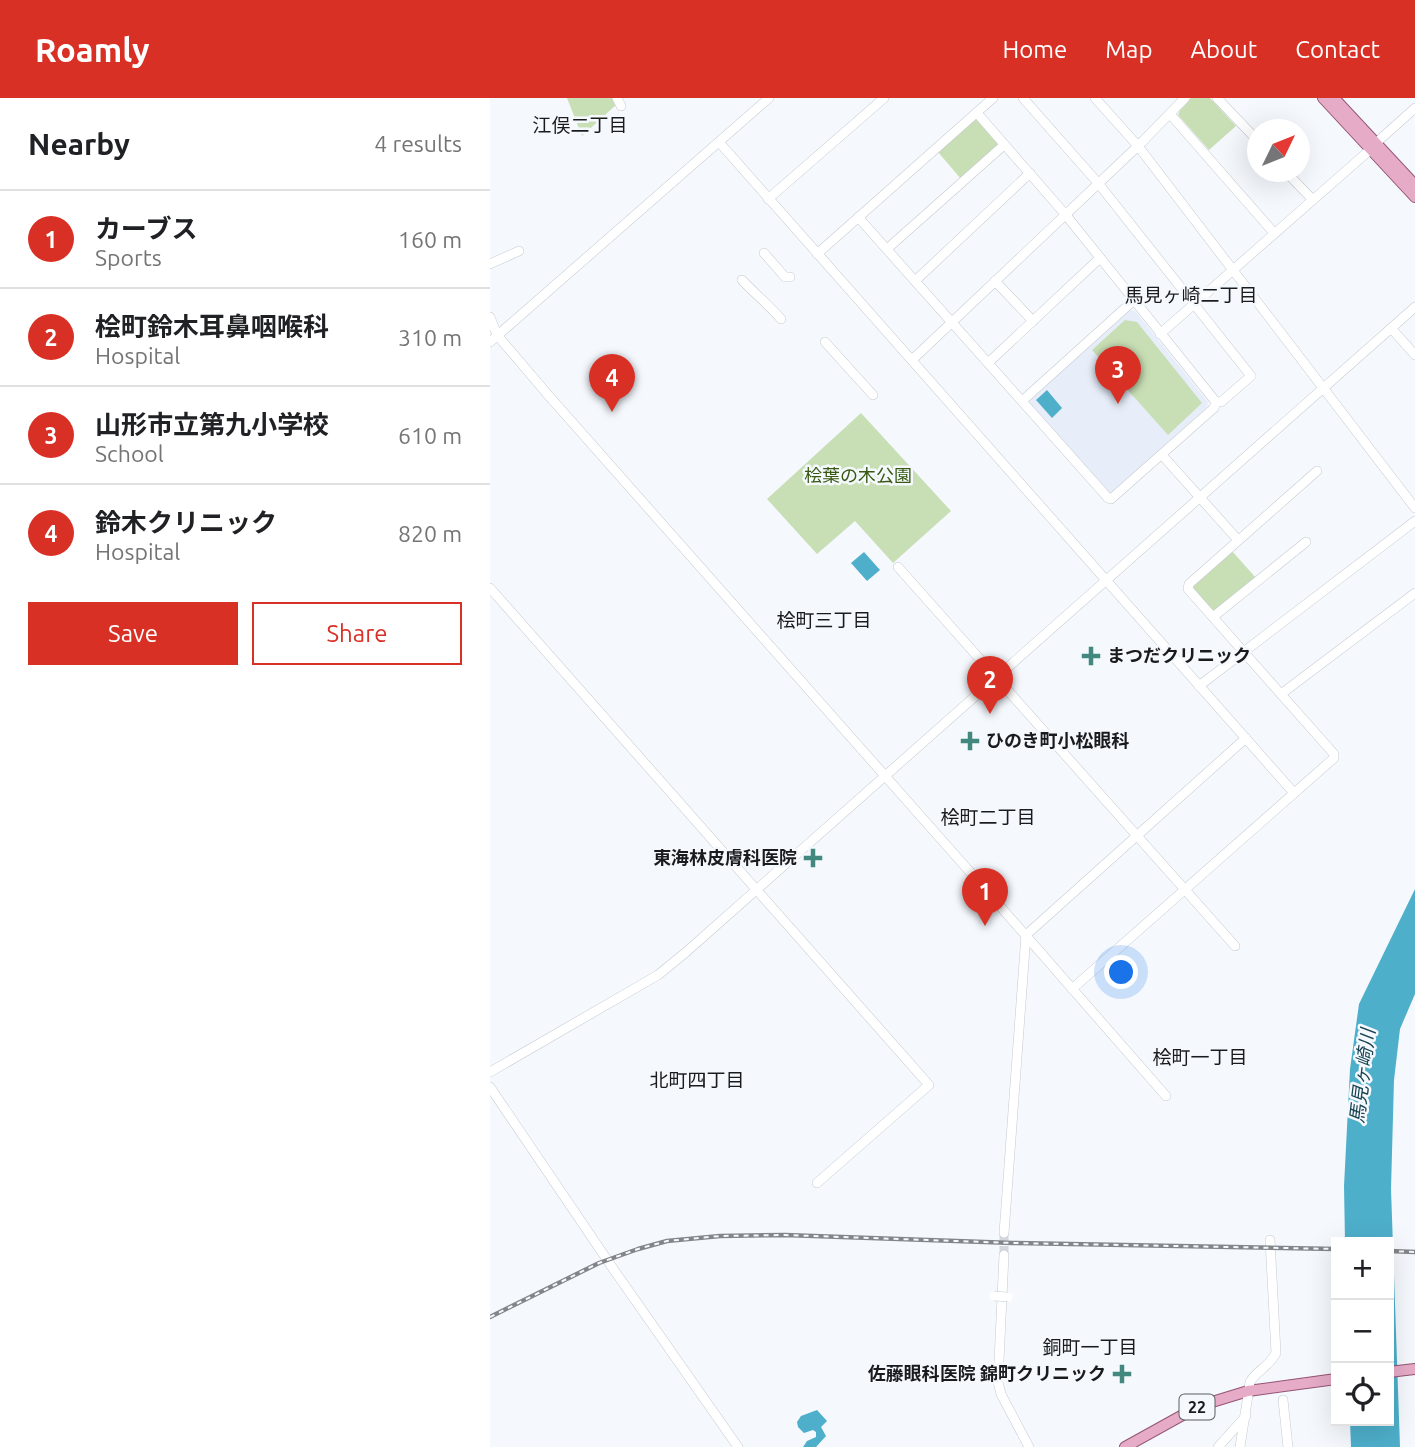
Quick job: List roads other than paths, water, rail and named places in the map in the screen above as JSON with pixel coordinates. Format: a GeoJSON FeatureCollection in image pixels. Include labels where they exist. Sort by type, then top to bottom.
{"type":"FeatureCollection","features":[{"type":"Feature","properties":{"kind":"main road"},"geometry":{"type":"LineString","coordinates":[[1323,98],[1415,185]]}},
{"type":"Feature","properties":{"kind":"main road"},"geometry":{"type":"LineString","coordinates":[[1334,98],[1415,197]]}},
{"type":"Feature","properties":{"kind":"main road"},"geometry":{"type":"LineString","coordinates":[[1394,1371],[1415,1369]]}},
{"type":"Feature","properties":{"kind":"main road","name":"22"},"geometry":{"type":"LineString","coordinates":[[1125,1447],[1199,1406],[1248,1391],[1331,1380]]}},
{"type":"Feature","properties":{"kind":"street"},"geometry":{"type":"LineString","coordinates":[[494,339],[769,98]]}},
{"type":"Feature","properties":{"kind":"street"},"geometry":{"type":"LineString","coordinates":[[768,199],[884,98]]}},
{"type":"Feature","properties":{"kind":"street"},"geometry":{"type":"LineString","coordinates":[[817,254],[993,98]]}},
{"type":"Feature","properties":{"kind":"street"},"geometry":{"type":"LineString","coordinates":[[1023,98],[1098,183],[1251,376],[1221,402],[1216,402]]}},
{"type":"Feature","properties":{"kind":"street"},"geometry":{"type":"LineString","coordinates":[[912,360],[1185,98]]}},
{"type":"Feature","properties":{"kind":"street"},"geometry":{"type":"LineString","coordinates":[[1217,98],[1247,129]]}},
{"type":"Feature","properties":{"kind":"street"},"geometry":{"type":"LineString","coordinates":[[1098,99],[1138,146],[1415,508]]}},
{"type":"Feature","properties":{"kind":"street"},"geometry":{"type":"LineString","coordinates":[[1160,334],[1415,107]]}},
{"type":"Feature","properties":{"kind":"street"},"geometry":{"type":"LineString","coordinates":[[977,113],[1065,214],[1216,402]]}},
{"type":"Feature","properties":{"kind":"street"},"geometry":{"type":"LineString","coordinates":[[1170,114],[1274,233]]}},
{"type":"Feature","properties":{"kind":"street"},"geometry":{"type":"LineString","coordinates":[[719,142],[1294,793]]}},
{"type":"Feature","properties":{"kind":"street"},"geometry":{"type":"LineString","coordinates":[[887,249],[1004,145]]}},
{"type":"Feature","properties":{"kind":"street"},"geometry":{"type":"LineString","coordinates":[[915,281],[1030,173]]}},
{"type":"Feature","properties":{"kind":"street"},"geometry":{"type":"LineString","coordinates":[[1296,182],[1312,199]]}},
{"type":"Feature","properties":{"kind":"street"},"geometry":{"type":"LineString","coordinates":[[858,217],[1108,498],[1111,499],[1162,455],[1214,408],[1216,402]]}},
{"type":"Feature","properties":{"kind":"street"},"geometry":{"type":"LineString","coordinates":[[490,264],[519,251]]}},
{"type":"Feature","properties":{"kind":"street"},"geometry":{"type":"LineString","coordinates":[[764,253],[785,277],[790,277]]}},
{"type":"Feature","properties":{"kind":"street"},"geometry":{"type":"LineString","coordinates":[[988,363],[1100,258]]}},
{"type":"Feature","properties":{"kind":"street"},"geometry":{"type":"LineString","coordinates":[[742,280],[759,299],[765,300],[781,319]]}},
{"type":"Feature","properties":{"kind":"street"},"geometry":{"type":"LineString","coordinates":[[995,281],[1033,321]]}},
{"type":"Feature","properties":{"kind":"street"},"geometry":{"type":"LineString","coordinates":[[1021,401],[1133,301]]}},
{"type":"Feature","properties":{"kind":"street"},"geometry":{"type":"LineString","coordinates":[[490,1072],[658,975],[1415,307]]}},
{"type":"Feature","properties":{"kind":"street"},"geometry":{"type":"LineString","coordinates":[[490,317],[494,339],[886,776],[1166,1096]]}},
{"type":"Feature","properties":{"kind":"street"},"geometry":{"type":"LineString","coordinates":[[1391,328],[1415,355]]}},
{"type":"Feature","properties":{"kind":"street"},"geometry":{"type":"LineString","coordinates":[[825,342],[873,395]]}},
{"type":"Feature","properties":{"kind":"street"},"geometry":{"type":"LineString","coordinates":[[1162,455],[1238,540]]}},
{"type":"Feature","properties":{"kind":"street"},"geometry":{"type":"LineString","coordinates":[[1072,989],[1334,758],[1334,754],[1188,589],[1189,584],[1317,471]]}},
{"type":"Feature","properties":{"kind":"street"},"geometry":{"type":"LineString","coordinates":[[1199,686],[1415,521]]}},
{"type":"Feature","properties":{"kind":"street"},"geometry":{"type":"LineString","coordinates":[[1213,617],[1306,542]]}},
{"type":"Feature","properties":{"kind":"street"},"geometry":{"type":"LineString","coordinates":[[898,567],[1235,946]]}},
{"type":"Feature","properties":{"kind":"street"},"geometry":{"type":"LineString","coordinates":[[490,588],[929,1085],[817,1183]]}},
{"type":"Feature","properties":{"kind":"street"},"geometry":{"type":"LineString","coordinates":[[1281,694],[1415,593]]}},
{"type":"Feature","properties":{"kind":"street"},"geometry":{"type":"LineString","coordinates":[[1004,1233],[1026,935],[1246,738]]}},
{"type":"Feature","properties":{"kind":"street"},"geometry":{"type":"LineString","coordinates":[[490,1087],[738,1447]]}},
{"type":"Feature","properties":{"kind":"street"},"geometry":{"type":"LineString","coordinates":[[1240,1447],[1247,1414],[1248,1391],[1255,1373],[1267,1366],[1276,1353],[1270,1240]]}},
{"type":"Feature","properties":{"kind":"street"},"geometry":{"type":"LineString","coordinates":[[1004,1255],[998,1382],[1001,1394],[1029,1447]]}},
{"type":"Feature","properties":{"kind":"street"},"geometry":{"type":"LineString","coordinates":[[994,1296],[1008,1297]]}},
{"type":"Feature","properties":{"kind":"street"},"geometry":{"type":"LineString","coordinates":[[1283,1400],[1288,1447]]}},
{"type":"Feature","properties":{"kind":"street"},"geometry":{"type":"LineString","coordinates":[[1218,1447],[1247,1414]]}},
{"type":"Feature","properties":{"kind":"water"},"geometry":{"type":"Polygon","coordinates":[[[1047,390],[1062,408],[1052,418],[1036,400],[1047,390]]]}},
{"type":"Feature","properties":{"kind":"water"},"geometry":{"type":"Polygon","coordinates":[[[864,552],[880,570],[867,581],[851,563],[864,552]]]}},
{"type":"Feature","properties":{"kind":"water","name":"馬見ヶ崎川"},"geometry":{"type":"Polygon","coordinates":[[[1415,889],[1415,994],[1400,1029],[1394,1080],[1393,1237],[1345,1237],[1344,1186],[1350,1069],[1359,1004],[1415,889]]]}},
{"type":"Feature","properties":{"kind":"water"},"geometry":{"type":"Polygon","coordinates":[[[1394,1275],[1400,1447],[1351,1447],[1350,1426],[1394,1426],[1394,1275]]]}},
{"type":"Feature","properties":{"kind":"water"},"geometry":{"type":"Polygon","coordinates":[[[817,1410],[827,1421],[821,1427],[826,1436],[816,1447],[803,1447],[807,1441],[816,1437],[816,1432],[813,1430],[804,1433],[797,1422],[801,1416],[817,1410]]]}},
{"type":"Feature","properties":{"kind":"tunnel"},"geometry":{"type":"LineString","coordinates":[[1004,1233],[1004,1255]]}},
{"type":"Feature","properties":{"kind":"railway"},"geometry":{"type":"LineString","coordinates":[[490,1317],[599,1263],[638,1249],[667,1241],[720,1236],[785,1235],[1013,1243],[1331,1249]]}},
{"type":"Feature","properties":{"kind":"railway"},"geometry":{"type":"LineString","coordinates":[[1394,1251],[1415,1252]]}},
{"type":"Feature","properties":{"kind":"place","name":"山形市立第九小学校"},"geometry":{"type":"Point","coordinates":[1118,404]}},
{"type":"Feature","properties":{"kind":"place","name":"鈴木クリニック"},"geometry":{"type":"Point","coordinates":[612,412]}},
{"type":"Feature","properties":{"kind":"place","name":"まつだクリニック"},"geometry":{"type":"Point","coordinates":[1091,656]}},
{"type":"Feature","properties":{"kind":"place","name":"桧町鈴木耳鼻咽喉科"},"geometry":{"type":"Point","coordinates":[990,714]}},
{"type":"Feature","properties":{"kind":"place","name":"ひのき町小松眼科"},"geometry":{"type":"Point","coordinates":[970,741]}},
{"type":"Feature","properties":{"kind":"place","name":"東海林皮膚科医院"},"geometry":{"type":"Point","coordinates":[813,858]}},
{"type":"Feature","properties":{"kind":"place","name":"カーブス"},"geometry":{"type":"Point","coordinates":[985,926]}},
{"type":"Feature","properties":{"kind":"place","name":"佐藤眼科医院 錦町クリニック"},"geometry":{"type":"Point","coordinates":[1122,1374]}},
{"type":"Feature","properties":{"kind":"district","name":"江俣二丁目"},"geometry":{"type":"Point","coordinates":[580,125]}},
{"type":"Feature","properties":{"kind":"district","name":"馬見ヶ崎二丁目"},"geometry":{"type":"Point","coordinates":[1191,295]}},
{"type":"Feature","properties":{"kind":"district","name":"桧町三丁目"},"geometry":{"type":"Point","coordinates":[824,620]}},
{"type":"Feature","properties":{"kind":"district","name":"桧町二丁目"},"geometry":{"type":"Point","coordinates":[988,817]}},
{"type":"Feature","properties":{"kind":"district","name":"桧町一丁目"},"geometry":{"type":"Point","coordinates":[1200,1057]}},
{"type":"Feature","properties":{"kind":"district","name":"北町四丁目"},"geometry":{"type":"Point","coordinates":[697,1080]}},
{"type":"Feature","properties":{"kind":"district","name":"銅町一丁目"},"geometry":{"type":"Point","coordinates":[1090,1347]}},
{"type":"Feature","properties":{"kind":"park label","name":"桧葉の木公園"},"geometry":{"type":"Point","coordinates":[858,476]}}]}
